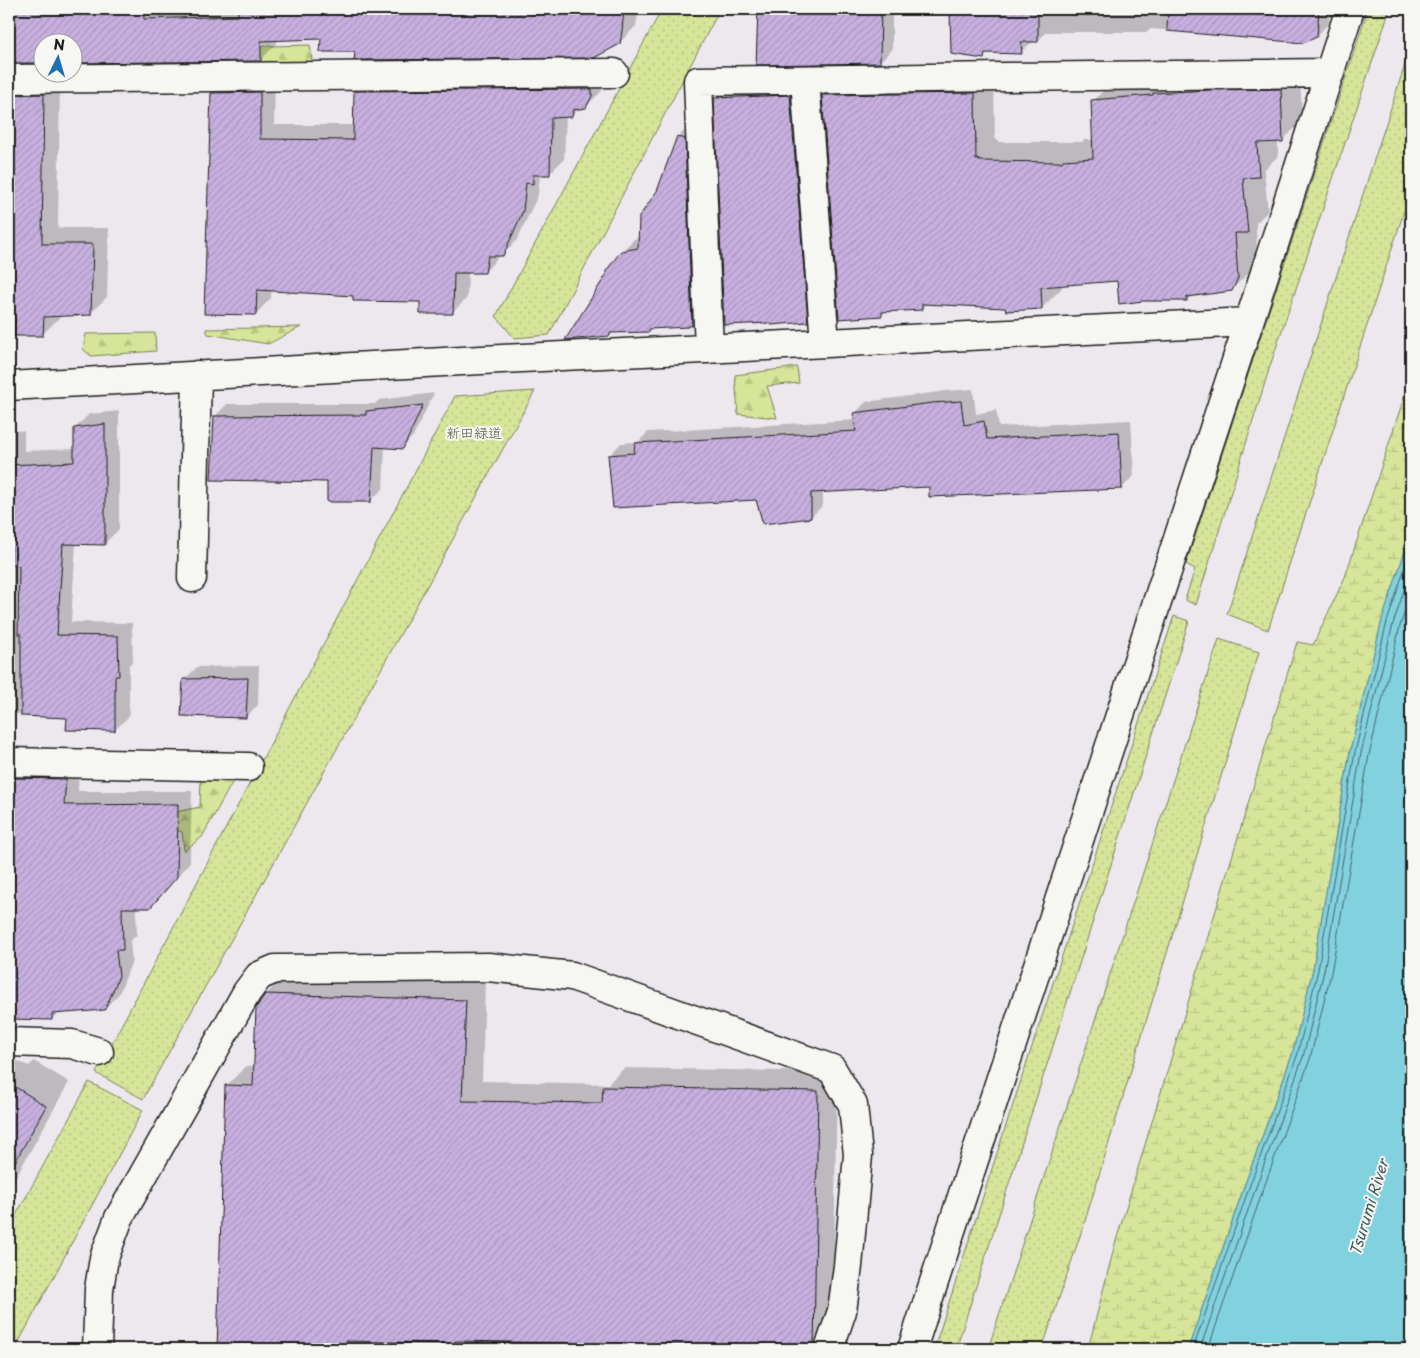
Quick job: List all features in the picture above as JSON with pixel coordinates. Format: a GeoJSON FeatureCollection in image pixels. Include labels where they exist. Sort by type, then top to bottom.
{"type":"FeatureCollection","features":[{"type":"Feature","properties":{"kind":"street"},"geometry":{"type":"LineString","coordinates":[[912,1349],[1350,9]]}},
{"type":"Feature","properties":{"kind":"street"},"geometry":{"type":"LineString","coordinates":[[9,79],[614,73]]}},
{"type":"Feature","properties":{"kind":"street"},"geometry":{"type":"LineString","coordinates":[[709,348],[698,81],[1330,73]]}},
{"type":"Feature","properties":{"kind":"street"},"geometry":{"type":"LineString","coordinates":[[805,80],[825,343]]}},
{"type":"Feature","properties":{"kind":"street"},"geometry":{"type":"LineString","coordinates":[[9,386],[462,360],[1249,322]]}},
{"type":"Feature","properties":{"kind":"street"},"geometry":{"type":"LineString","coordinates":[[192,578],[197,375]]}},
{"type":"Feature","properties":{"kind":"street"},"geometry":{"type":"LineString","coordinates":[[9,762],[248,767]]}},
{"type":"Feature","properties":{"kind":"street"},"geometry":{"type":"LineString","coordinates":[[97,1349],[99,1289],[104,1258],[118,1218],[247,992],[259,976],[275,969],[488,967],[572,976],[832,1069],[853,1105],[858,1155],[842,1311],[829,1349]]}},
{"type":"Feature","properties":{"kind":"street"},"geometry":{"type":"LineString","coordinates":[[9,1042],[72,1044],[99,1052]]}},
{"type":"Feature","properties":{"kind":"green space"},"geometry":{"type":"Polygon","coordinates":[[[662,9],[720,9],[549,335],[514,338],[496,316],[662,9]]]}},
{"type":"Feature","properties":{"kind":"green space"},"geometry":{"type":"Polygon","coordinates":[[[1368,9],[1390,9],[1271,363],[1196,605],[1185,600],[1195,569],[1186,564],[1368,9]]]}},
{"type":"Feature","properties":{"kind":"green space"},"geometry":{"type":"Polygon","coordinates":[[[214,41],[230,47],[310,45],[313,68],[216,67],[214,41]]]}},
{"type":"Feature","properties":{"kind":"green space"},"geometry":{"type":"Polygon","coordinates":[[[1411,46],[1411,190],[1268,630],[1227,614],[1411,46]]]}},
{"type":"Feature","properties":{"kind":"green space"},"geometry":{"type":"Polygon","coordinates":[[[301,327],[268,344],[208,334],[206,329],[301,327]]]}},
{"type":"Feature","properties":{"kind":"green space"},"geometry":{"type":"Polygon","coordinates":[[[155,333],[156,351],[91,356],[83,349],[86,334],[155,333]]]}},
{"type":"Feature","properties":{"kind":"green space"},"geometry":{"type":"Polygon","coordinates":[[[797,367],[799,383],[767,386],[777,418],[738,414],[735,375],[797,367]]]}},
{"type":"Feature","properties":{"kind":"green space"},"geometry":{"type":"Polygon","coordinates":[[[1411,376],[1411,533],[1382,620],[1350,751],[1313,969],[1292,1055],[1188,1349],[1088,1349],[1115,1244],[1297,642],[1313,645],[1345,577],[1411,376]]]}},
{"type":"Feature","properties":{"kind":"green space","name":"新田緑道"},"geometry":{"type":"Polygon","coordinates":[[[535,391],[143,1099],[96,1073],[455,396],[535,391]]]}},
{"type":"Feature","properties":{"kind":"green space"},"geometry":{"type":"Polygon","coordinates":[[[1174,616],[1189,621],[956,1349],[934,1349],[999,1147],[1174,616]]]}},
{"type":"Feature","properties":{"kind":"green space"},"geometry":{"type":"Polygon","coordinates":[[[1219,639],[1259,652],[1085,1221],[1042,1349],[988,1349],[1219,639]]]}},
{"type":"Feature","properties":{"kind":"green space"},"geometry":{"type":"Polygon","coordinates":[[[237,774],[202,837],[184,851],[182,832],[175,829],[176,812],[200,807],[201,778],[237,774]]]}},
{"type":"Feature","properties":{"kind":"green space"},"geometry":{"type":"Polygon","coordinates":[[[89,1082],[143,1110],[15,1349],[9,1349],[9,1228],[89,1082]]]}},
{"type":"Feature","properties":{"kind":"water","name":"Tsurumi River"},"geometry":{"type":"Polygon","coordinates":[[[1411,533],[1411,1349],[1188,1349],[1292,1055],[1313,969],[1350,751],[1382,620],[1411,533]]]}},
{"type":"Feature","properties":{"kind":"building"},"geometry":{"type":"Polygon","coordinates":[[[9,9],[143,9],[144,19],[238,16],[238,9],[624,9],[620,44],[594,58],[354,60],[355,52],[320,52],[321,39],[261,41],[261,61],[82,63],[82,32],[32,32],[32,63],[9,63],[9,9]]]}},
{"type":"Feature","properties":{"kind":"building"},"geometry":{"type":"Polygon","coordinates":[[[758,9],[881,9],[880,63],[756,65],[758,9]]]}},
{"type":"Feature","properties":{"kind":"building"},"geometry":{"type":"Polygon","coordinates":[[[950,9],[1038,9],[1038,42],[1021,42],[1022,54],[985,53],[984,59],[951,54],[950,9]]]}},
{"type":"Feature","properties":{"kind":"building"},"geometry":{"type":"Polygon","coordinates":[[[1168,9],[1319,9],[1317,37],[1303,43],[1167,31],[1168,9]]]}},
{"type":"Feature","properties":{"kind":"building"},"geometry":{"type":"Polygon","coordinates":[[[592,89],[592,96],[586,108],[573,110],[572,117],[551,118],[550,175],[533,175],[533,184],[526,183],[523,211],[503,256],[488,256],[485,273],[454,273],[453,314],[420,314],[420,302],[353,301],[353,296],[257,290],[256,315],[204,314],[211,93],[260,92],[260,139],[353,140],[354,91],[592,89]]]}},
{"type":"Feature","properties":{"kind":"building"},"geometry":{"type":"Polygon","coordinates":[[[1281,89],[1283,142],[1257,143],[1259,177],[1243,178],[1248,233],[1235,233],[1238,278],[1232,291],[1187,297],[1187,301],[1143,301],[1119,304],[1117,281],[1041,287],[1042,309],[1006,311],[1005,308],[922,304],[922,310],[882,312],[882,316],[839,319],[822,95],[975,93],[976,160],[1062,162],[1063,160],[1093,158],[1091,100],[1153,95],[1153,93],[1281,89]]]}},
{"type":"Feature","properties":{"kind":"building"},"geometry":{"type":"Polygon","coordinates":[[[44,94],[42,244],[93,244],[91,315],[44,317],[43,336],[14,336],[15,318],[9,317],[9,95],[44,94]]]}},
{"type":"Feature","properties":{"kind":"building"},"geometry":{"type":"Polygon","coordinates":[[[790,95],[808,322],[771,325],[771,323],[724,325],[714,98],[790,95]]]}},
{"type":"Feature","properties":{"kind":"building"},"geometry":{"type":"Polygon","coordinates":[[[677,136],[685,139],[692,326],[649,329],[649,332],[610,333],[610,336],[565,340],[606,275],[606,271],[621,251],[638,248],[639,217],[657,191],[677,136]]]}},
{"type":"Feature","properties":{"kind":"building"},"geometry":{"type":"Polygon","coordinates":[[[961,401],[964,425],[984,421],[987,439],[1119,432],[1122,489],[929,497],[929,487],[811,493],[811,518],[763,524],[756,500],[613,508],[608,455],[634,453],[635,443],[856,431],[853,413],[961,401]]]}},
{"type":"Feature","properties":{"kind":"building"},"geometry":{"type":"Polygon","coordinates":[[[423,405],[403,449],[374,447],[371,502],[327,502],[327,482],[211,480],[214,416],[366,415],[366,411],[423,405]]]}},
{"type":"Feature","properties":{"kind":"building"},"geometry":{"type":"Polygon","coordinates":[[[105,424],[105,545],[63,544],[57,635],[118,636],[119,676],[115,676],[115,731],[66,730],[67,718],[21,716],[21,634],[18,634],[19,566],[11,565],[13,503],[9,503],[9,465],[74,462],[74,428],[105,424]]]}},
{"type":"Feature","properties":{"kind":"building"},"geometry":{"type":"Polygon","coordinates":[[[248,678],[246,718],[181,716],[183,679],[248,678]]]}},
{"type":"Feature","properties":{"kind":"building"},"geometry":{"type":"Polygon","coordinates":[[[9,778],[66,779],[64,805],[178,804],[177,877],[150,908],[122,908],[123,950],[116,950],[119,976],[105,1010],[52,1014],[52,1020],[9,1019],[9,778]]]}},
{"type":"Feature","properties":{"kind":"building"},"geometry":{"type":"Polygon","coordinates":[[[265,994],[466,1000],[462,1101],[602,1103],[603,1087],[818,1091],[814,1348],[455,1341],[455,1344],[346,1341],[345,1349],[217,1349],[225,1085],[253,1086],[256,1008],[265,994]]]}},
{"type":"Feature","properties":{"kind":"building"},"geometry":{"type":"Polygon","coordinates":[[[9,1083],[46,1106],[9,1173],[9,1083]]]}}]}
